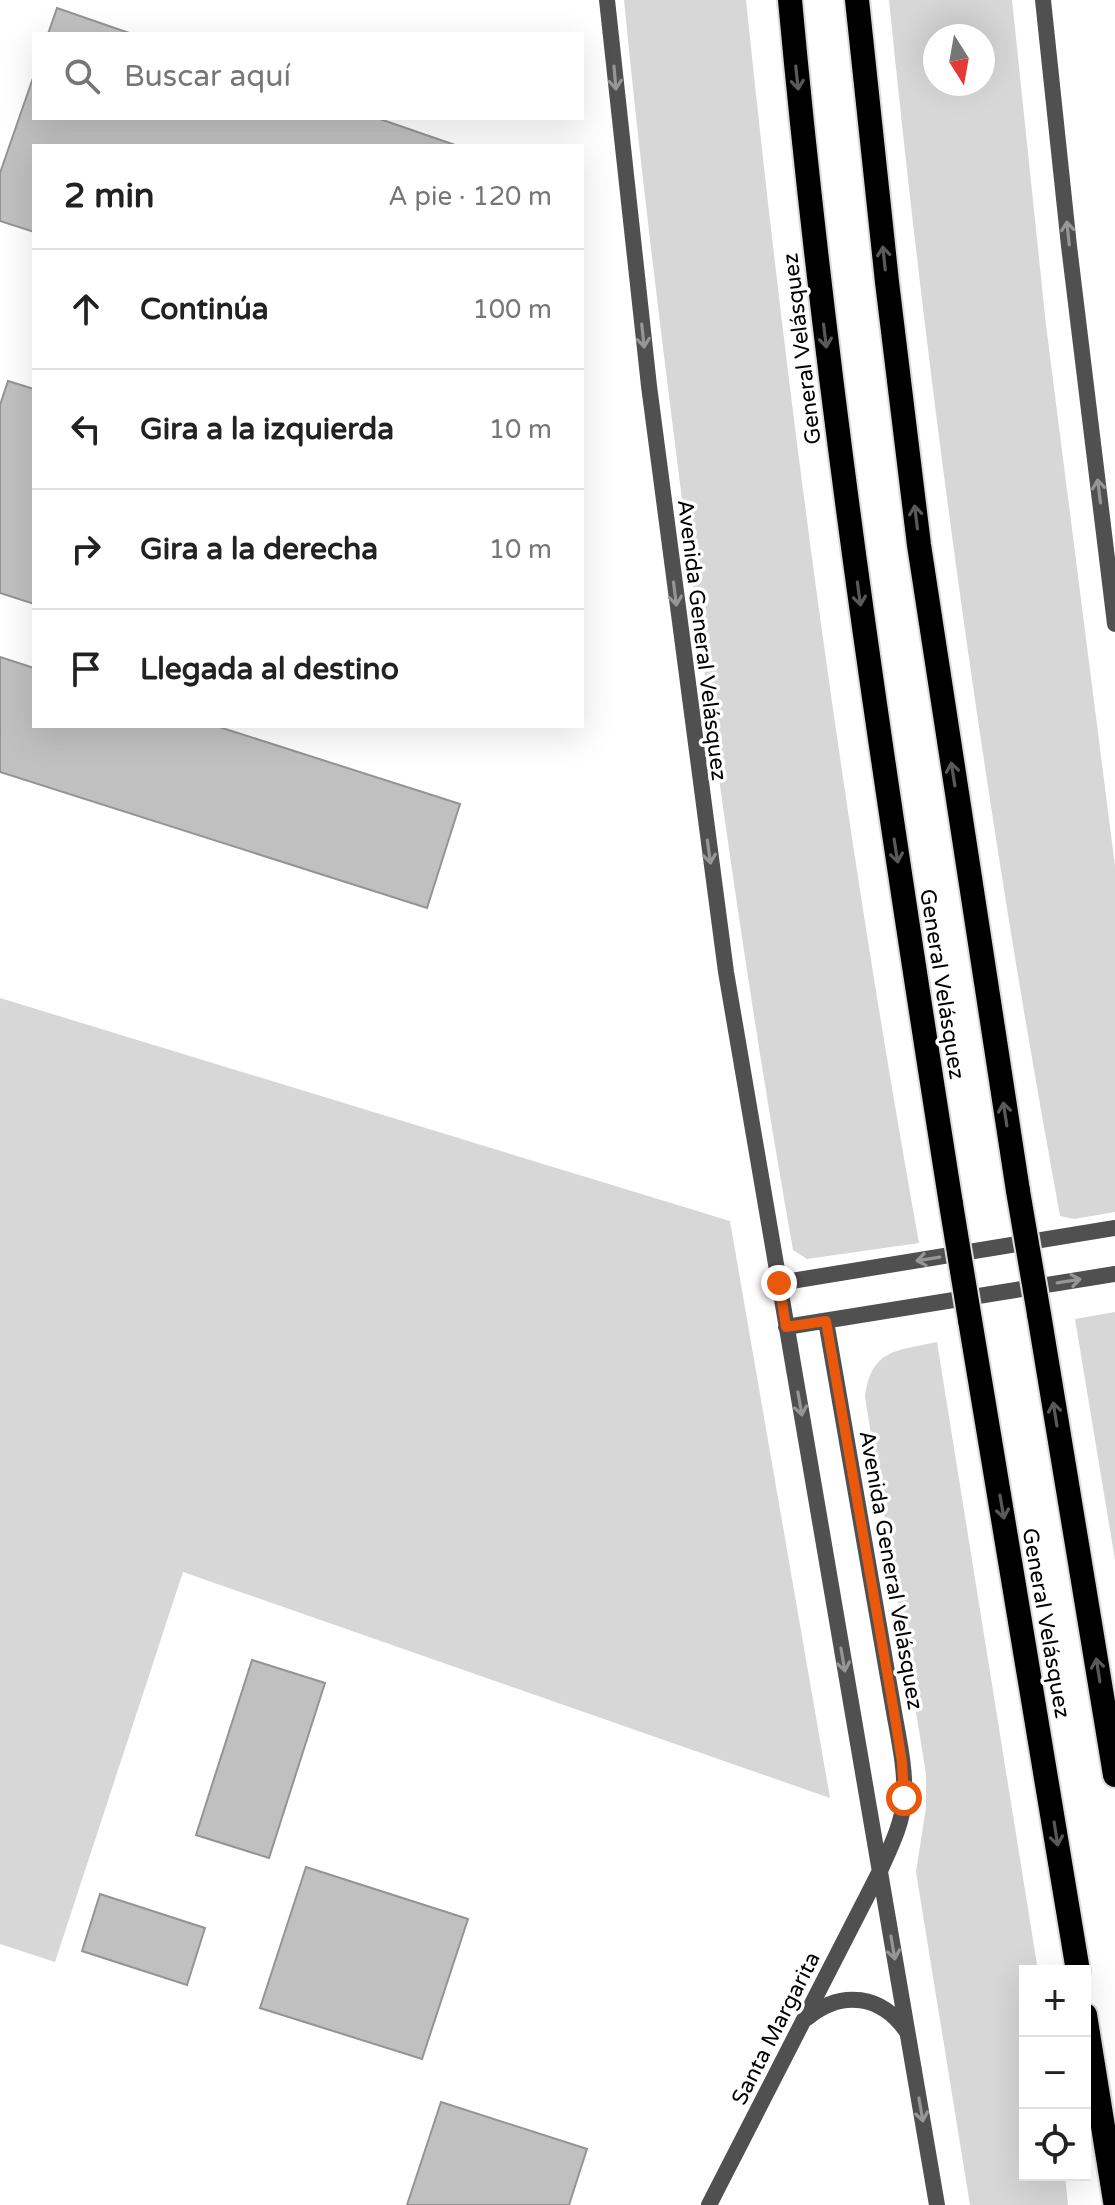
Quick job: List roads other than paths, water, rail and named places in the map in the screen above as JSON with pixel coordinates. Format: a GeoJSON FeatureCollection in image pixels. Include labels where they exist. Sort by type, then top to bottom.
{"type":"FeatureCollection","features":[{"type":"Feature","properties":{"kind":"highway","name":"General Velásquez"},"geometry":{"type":"LineString","coordinates":[[790,0],[816,259],[878,733],[951,1204],[1077,1965]]}},
{"type":"Feature","properties":{"kind":"highway","name":"General Velásquez"},"geometry":{"type":"LineString","coordinates":[[857,0],[919,545],[1018,1191],[1115,1775]]}},
{"type":"Feature","properties":{"kind":"highway"},"geometry":{"type":"LineString","coordinates":[[1089,2037],[1115,2201]]}},
{"type":"Feature","properties":{"kind":"street","name":"Avenida General Velásquez"},"geometry":{"type":"LineString","coordinates":[[607,0],[647,371],[726,972],[937,2205]]}},
{"type":"Feature","properties":{"kind":"street"},"geometry":{"type":"LineString","coordinates":[[1043,0],[1115,624]]}},
{"type":"Feature","properties":{"kind":"street"},"geometry":{"type":"LineString","coordinates":[[779,1283],[1115,1228]]}},
{"type":"Feature","properties":{"kind":"street"},"geometry":{"type":"LineString","coordinates":[[786,1327],[1115,1274]]}},
{"type":"Feature","properties":{"kind":"street","name":"Avenida General Velásquez"},"geometry":{"type":"LineString","coordinates":[[826,1321],[902,1762],[904,1798],[901,1815],[880,1871]]}},
{"type":"Feature","properties":{"kind":"street","name":"Santa Margarita"},"geometry":{"type":"LineString","coordinates":[[709,2205],[880,1871]]}},
{"type":"Feature","properties":{"kind":"street"},"geometry":{"type":"LineString","coordinates":[[803,2022],[817,2010],[858,2000],[887,2009],[907,2033]]}}]}
